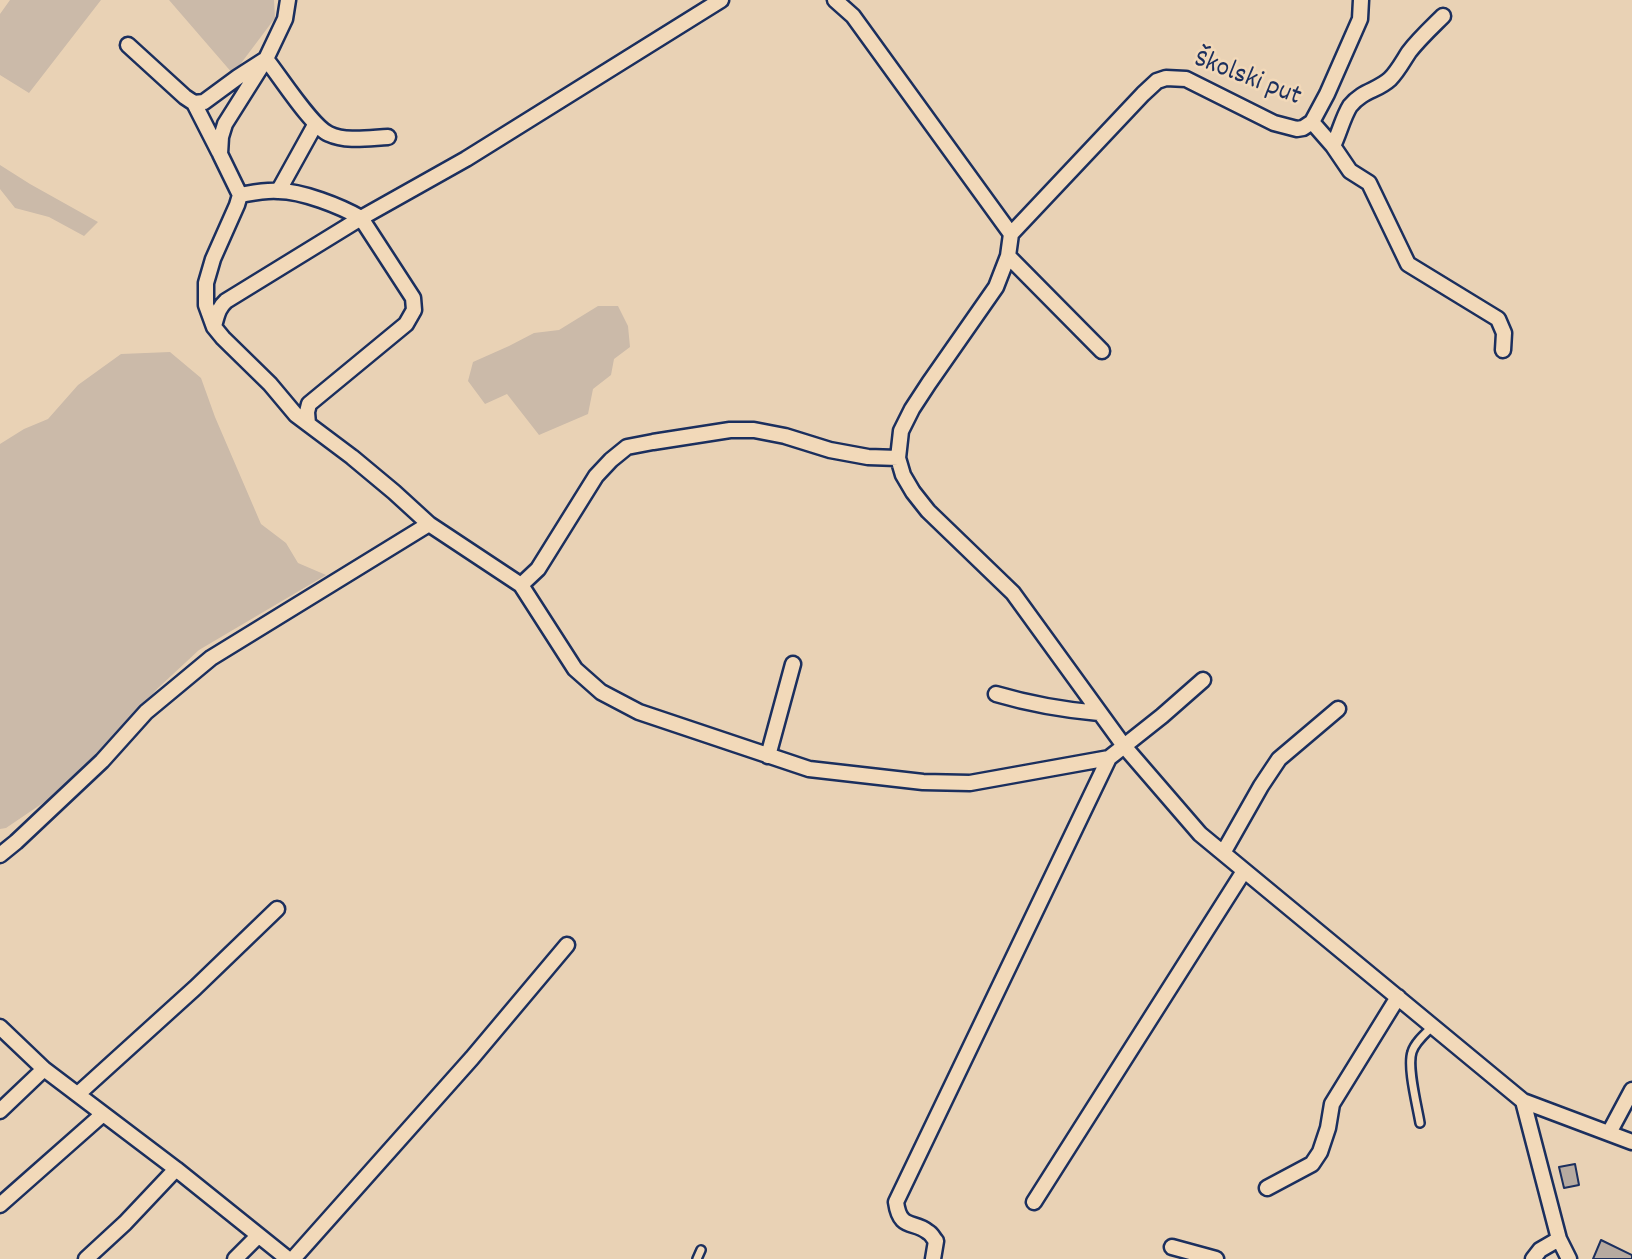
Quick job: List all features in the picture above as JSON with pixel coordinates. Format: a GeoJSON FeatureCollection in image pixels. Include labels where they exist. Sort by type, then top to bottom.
{"type":"FeatureCollection","features":[{"type":"Feature","properties":{"kind":"street"},"geometry":{"type":"LineString","coordinates":[[220,154],[225,124],[266,59],[285,19],[288,0]]}},
{"type":"Feature","properties":{"kind":"street"},"geometry":{"type":"LineString","coordinates":[[214,327],[220,306],[226,301],[360,218],[466,159],[721,0]]}},
{"type":"Feature","properties":{"kind":"street"},"geometry":{"type":"LineString","coordinates":[[835,0],[853,16],[1011,234],[1008,256],[996,287],[929,383],[901,431],[898,458],[908,483],[928,511],[1013,593],[1099,713],[1200,834],[1523,1101],[1632,1142]]}},
{"type":"Feature","properties":{"kind":"street","name":"Školski put"},"geometry":{"type":"LineString","coordinates":[[1011,234],[1157,81],[1166,78],[1186,79],[1287,127],[1303,128],[1312,122],[1360,19],[1361,0]]}},
{"type":"Feature","properties":{"kind":"street"},"geometry":{"type":"LineString","coordinates":[[1333,146],[1352,105],[1360,96],[1391,78],[1410,51],[1443,16]]}},
{"type":"Feature","properties":{"kind":"street"},"geometry":{"type":"LineString","coordinates":[[128,45],[194,103],[240,195],[213,259],[206,283],[206,305],[214,327],[270,384],[296,415],[352,457],[429,524],[521,585],[575,669],[601,692],[639,712],[809,768],[923,782],[970,783],[1109,758],[1203,680]]}},
{"type":"Feature","properties":{"kind":"street"},"geometry":{"type":"LineString","coordinates":[[194,103],[214,97],[266,59]]}},
{"type":"Feature","properties":{"kind":"street"},"geometry":{"type":"LineString","coordinates":[[266,59],[315,125],[327,134],[343,139],[388,138]]}},
{"type":"Feature","properties":{"kind":"street"},"geometry":{"type":"LineString","coordinates":[[1312,122],[1350,171],[1369,183],[1408,264],[1498,319],[1504,333],[1503,350]]}},
{"type":"Feature","properties":{"kind":"street"},"geometry":{"type":"LineString","coordinates":[[279,190],[315,125]]}},
{"type":"Feature","properties":{"kind":"street"},"geometry":{"type":"LineString","coordinates":[[240,195],[279,190],[312,197],[348,210],[360,218],[413,298],[414,310],[406,324],[313,399],[307,412],[308,424]]}},
{"type":"Feature","properties":{"kind":"street"},"geometry":{"type":"LineString","coordinates":[[1008,256],[1102,351]]}},
{"type":"Feature","properties":{"kind":"street"},"geometry":{"type":"LineString","coordinates":[[521,585],[538,569],[596,476],[626,447],[730,430],[754,430],[830,450],[868,457],[898,458]]}},
{"type":"Feature","properties":{"kind":"street"},"geometry":{"type":"LineString","coordinates":[[0,855],[102,761],[146,712],[211,658],[429,524]]}},
{"type":"Feature","properties":{"kind":"street"},"geometry":{"type":"LineString","coordinates":[[768,756],[793,664]]}},
{"type":"Feature","properties":{"kind":"street"},"geometry":{"type":"LineString","coordinates":[[996,694],[1022,702],[1099,713]]}},
{"type":"Feature","properties":{"kind":"street"},"geometry":{"type":"LineString","coordinates":[[1223,853],[1279,759],[1338,709]]}},
{"type":"Feature","properties":{"kind":"street"},"geometry":{"type":"LineString","coordinates":[[933,1259],[936,1241],[928,1231],[905,1223],[897,1212],[896,1202],[1109,758]]}},
{"type":"Feature","properties":{"kind":"street"},"geometry":{"type":"LineString","coordinates":[[1034,1202],[1244,871]]}},
{"type":"Feature","properties":{"kind":"street"},"geometry":{"type":"LineString","coordinates":[[78,1094],[277,909]]}},
{"type":"Feature","properties":{"kind":"street"},"geometry":{"type":"LineString","coordinates":[[0,1027],[44,1069],[290,1259],[472,1058],[568,945]]}},
{"type":"Feature","properties":{"kind":"street"},"geometry":{"type":"LineString","coordinates":[[1267,1188],[1312,1164],[1320,1152],[1328,1128],[1332,1104],[1398,997]]}},
{"type":"Feature","properties":{"kind":"street"},"geometry":{"type":"LineString","coordinates":[[0,1111],[44,1069]]}},
{"type":"Feature","properties":{"kind":"street"},"geometry":{"type":"LineString","coordinates":[[1609,1133],[1632,1090]]}},
{"type":"Feature","properties":{"kind":"street"},"geometry":{"type":"LineString","coordinates":[[1523,1101],[1559,1239],[1569,1259]]}},
{"type":"Feature","properties":{"kind":"street"},"geometry":{"type":"LineString","coordinates":[[0,1205],[103,1114]]}},
{"type":"Feature","properties":{"kind":"street"},"geometry":{"type":"LineString","coordinates":[[86,1259],[176,1170]]}},
{"type":"Feature","properties":{"kind":"street"},"geometry":{"type":"LineString","coordinates":[[235,1259],[258,1236]]}},
{"type":"Feature","properties":{"kind":"street"},"geometry":{"type":"LineString","coordinates":[[1533,1259],[1540,1250],[1559,1239]]}},
{"type":"Feature","properties":{"kind":"street"},"geometry":{"type":"LineString","coordinates":[[1172,1247],[1216,1259]]}},
{"type":"Feature","properties":{"kind":"lane"},"geometry":{"type":"LineString","coordinates":[[1420,1123],[1411,1053],[1433,1026]]}},
{"type":"Feature","properties":{"kind":"lane"},"geometry":{"type":"LineString","coordinates":[[696,1259],[701,1250]]}},
{"type":"Feature","properties":{"kind":"shaded area"},"geometry":{"type":"Polygon","coordinates":[[[10,0],[101,0],[29,93],[0,75],[0,14],[10,0]]]}},
{"type":"Feature","properties":{"kind":"shaded area"},"geometry":{"type":"Polygon","coordinates":[[[169,0],[274,0],[275,18],[233,74],[169,0]]]}},
{"type":"Feature","properties":{"kind":"shaded area"},"geometry":{"type":"Polygon","coordinates":[[[0,165],[98,222],[84,236],[49,217],[15,208],[0,189],[0,165]]]}},
{"type":"Feature","properties":{"kind":"shaded area"},"geometry":{"type":"Polygon","coordinates":[[[598,306],[618,306],[628,326],[630,347],[614,359],[611,375],[593,389],[588,414],[539,435],[507,394],[485,404],[468,381],[473,362],[534,333],[559,330],[598,306]]]}},
{"type":"Feature","properties":{"kind":"shaded area"},"geometry":{"type":"Polygon","coordinates":[[[170,352],[201,378],[261,524],[286,543],[298,563],[326,575],[199,650],[158,688],[65,788],[6,828],[0,829],[0,444],[24,429],[48,419],[78,385],[121,354],[170,352]]]}},
{"type":"Feature","properties":{"kind":"building"},"geometry":{"type":"Polygon","coordinates":[[[1575,1164],[1579,1185],[1564,1188],[1559,1167],[1575,1164]]]}},
{"type":"Feature","properties":{"kind":"building"},"geometry":{"type":"Polygon","coordinates":[[[1601,1240],[1632,1255],[1632,1259],[1593,1259],[1601,1240]]]}}]}
